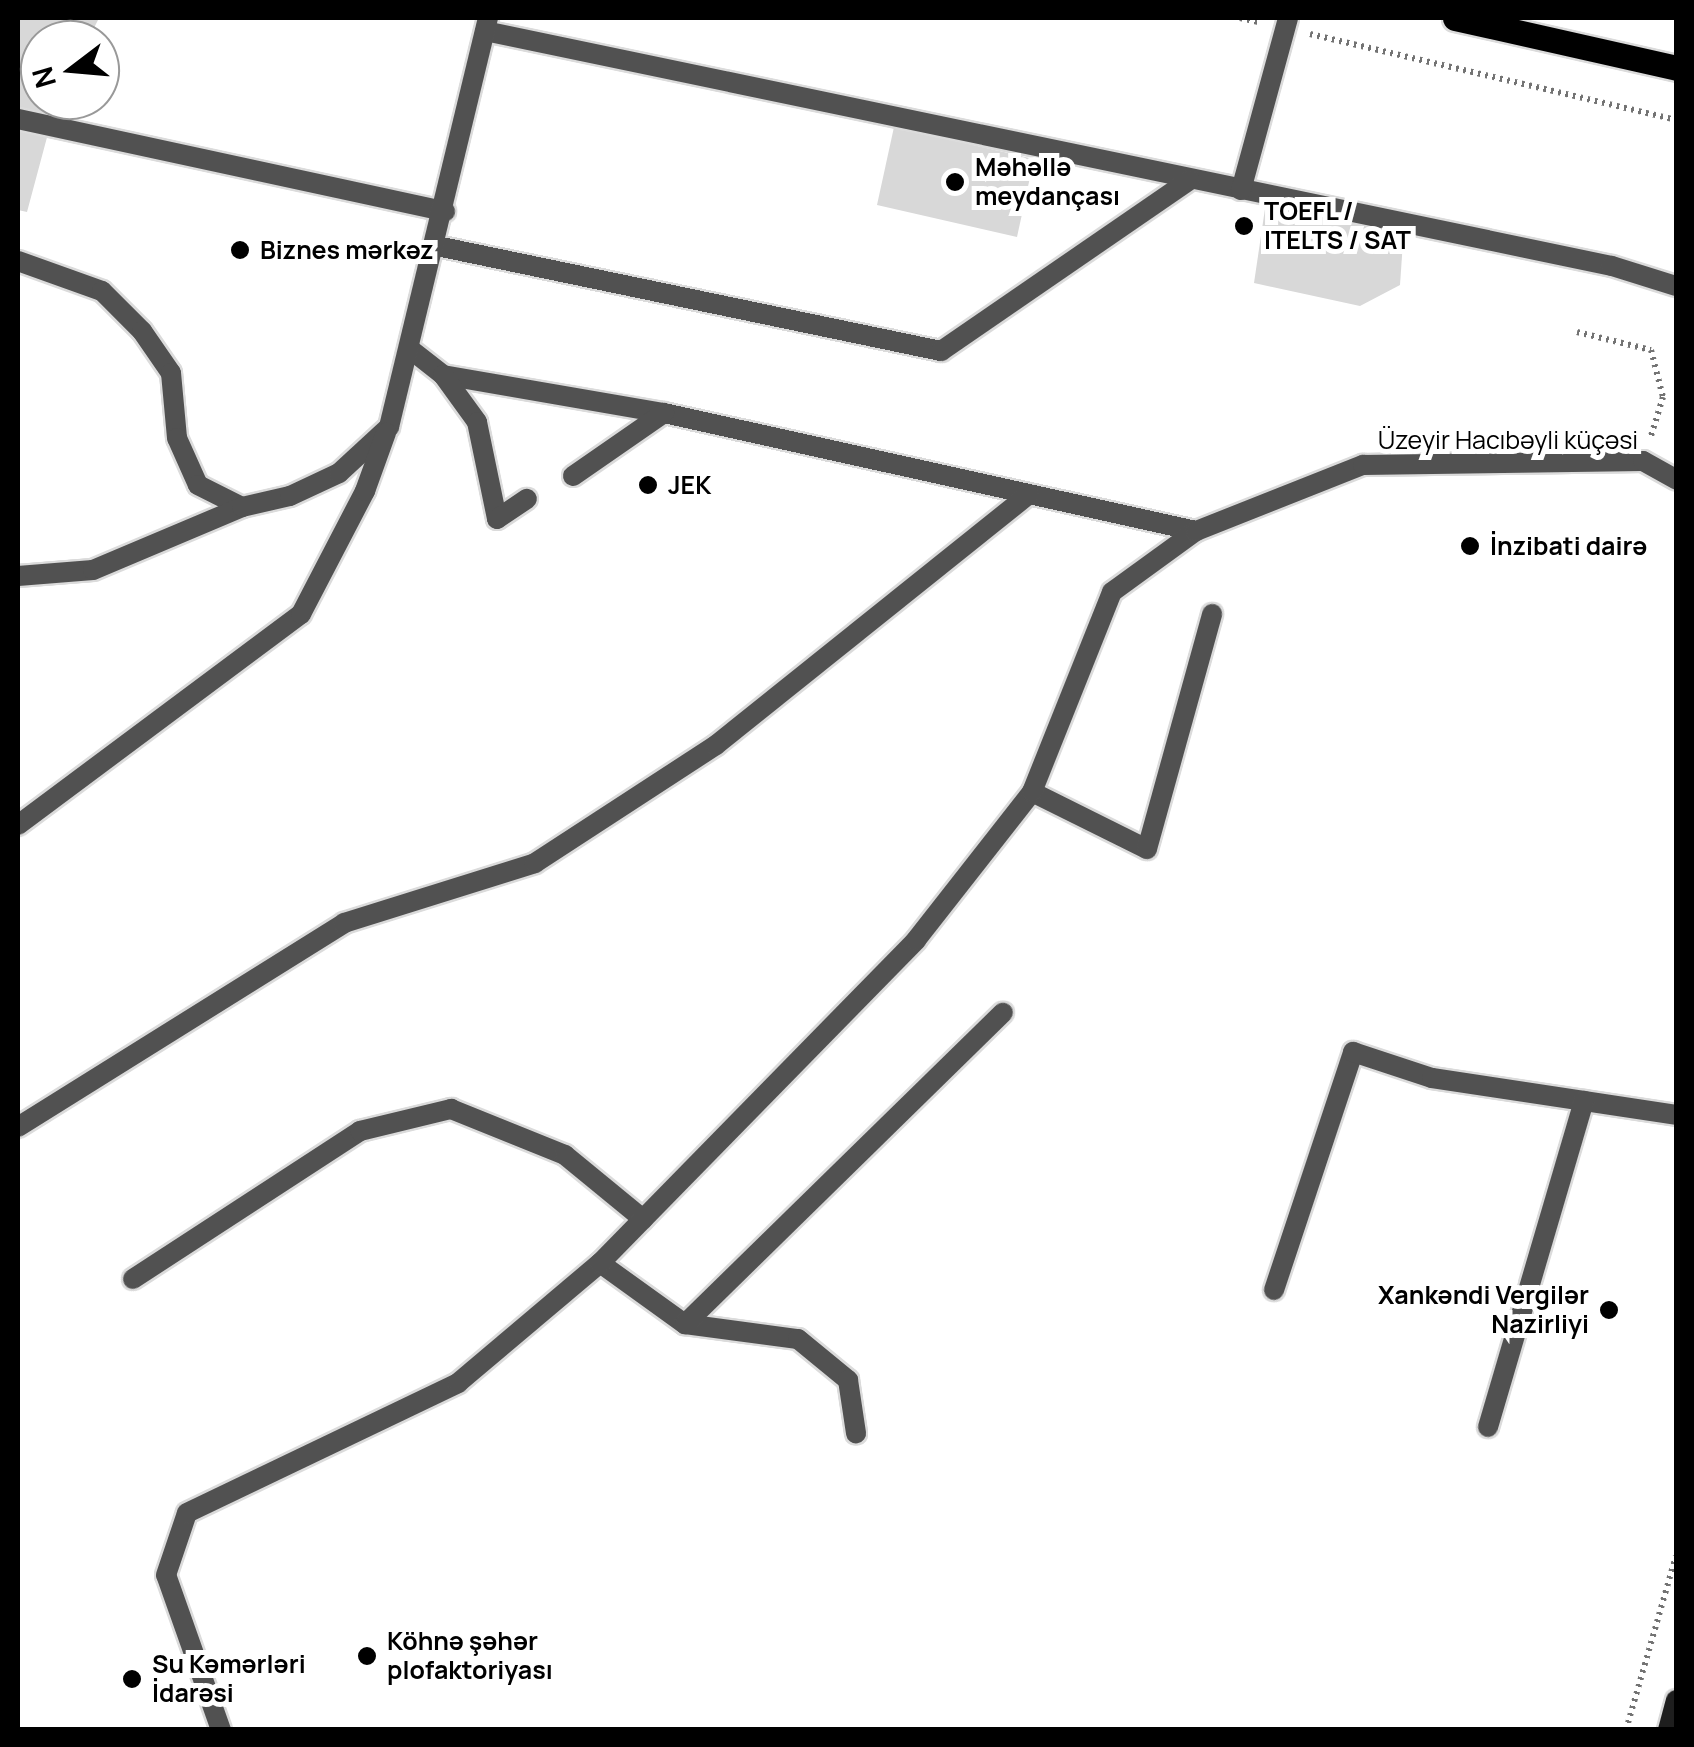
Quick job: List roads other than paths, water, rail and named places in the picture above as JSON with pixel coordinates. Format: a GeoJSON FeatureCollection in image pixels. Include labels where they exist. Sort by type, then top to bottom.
{"type":"FeatureCollection","features":[{"type":"Feature","properties":{"kind":"main road"},"geometry":{"type":"LineString","coordinates":[[1455,18],[1676,68]]}},
{"type":"Feature","properties":{"kind":"main road"},"geometry":{"type":"LineString","coordinates":[[1668,1730],[1676,1700]]}},
{"type":"Feature","properties":{"kind":"street"},"geometry":{"type":"LineString","coordinates":[[1241,190],[1286,23]]}},
{"type":"Feature","properties":{"kind":"street"},"geometry":{"type":"LineString","coordinates":[[18,826],[301,614],[365,492],[388,427],[437,246],[487,24],[1190,180],[1612,266],[1676,286]]}},
{"type":"Feature","properties":{"kind":"street"},"geometry":{"type":"LineString","coordinates":[[18,119],[445,210]]}},
{"type":"Feature","properties":{"kind":"street"},"geometry":{"type":"LineString","coordinates":[[437,246],[941,350],[1190,180]]}},
{"type":"Feature","properties":{"kind":"street"},"geometry":{"type":"LineString","coordinates":[[18,261],[102,291],[142,331],[171,373],[177,438],[198,484],[242,507]]}},
{"type":"Feature","properties":{"kind":"street"},"geometry":{"type":"LineString","coordinates":[[410,349],[443,375],[478,422],[497,519],[526,499]]}},
{"type":"Feature","properties":{"kind":"street"},"geometry":{"type":"LineString","coordinates":[[443,375],[664,414],[1196,531]]}},
{"type":"Feature","properties":{"kind":"street"},"geometry":{"type":"LineString","coordinates":[[573,476],[664,414]]}},
{"type":"Feature","properties":{"kind":"street"},"geometry":{"type":"LineString","coordinates":[[18,576],[93,570],[242,507],[290,496],[339,473],[388,427]]}},
{"type":"Feature","properties":{"kind":"street","name":"Üzeyir Hacıbəyli küçəsi"},"geometry":{"type":"LineString","coordinates":[[221,1730],[166,1575],[187,1513],[458,1383],[600,1263],[916,940],[1032,792],[1112,592],[1196,531],[1363,465],[1643,461],[1676,479]]}},
{"type":"Feature","properties":{"kind":"street"},"geometry":{"type":"LineString","coordinates":[[18,1128],[344,922],[535,863],[716,745],[1030,494]]}},
{"type":"Feature","properties":{"kind":"street"},"geometry":{"type":"LineString","coordinates":[[1032,792],[1147,849],[1212,614]]}},
{"type":"Feature","properties":{"kind":"street"},"geometry":{"type":"LineString","coordinates":[[685,1324],[1003,1013]]}},
{"type":"Feature","properties":{"kind":"street"},"geometry":{"type":"LineString","coordinates":[[1274,1290],[1353,1052],[1432,1078],[1676,1115]]}},
{"type":"Feature","properties":{"kind":"street"},"geometry":{"type":"LineString","coordinates":[[1488,1427],[1584,1101]]}},
{"type":"Feature","properties":{"kind":"street"},"geometry":{"type":"LineString","coordinates":[[134,1279],[360,1130],[451,1109],[565,1155],[643,1219]]}},
{"type":"Feature","properties":{"kind":"street"},"geometry":{"type":"LineString","coordinates":[[600,1263],[685,1324],[798,1339],[848,1380],[856,1432]]}},
{"type":"Feature","properties":{"kind":"place","name":"Məhəllə meydançası"},"geometry":{"type":"Point","coordinates":[955,182]}},
{"type":"Feature","properties":{"kind":"place","name":"TOEFL / ITELTS / SAT"},"geometry":{"type":"Point","coordinates":[1244,226]}},
{"type":"Feature","properties":{"kind":"place","name":"Biznes mərkəz"},"geometry":{"type":"Point","coordinates":[240,250]}},
{"type":"Feature","properties":{"kind":"place","name":"JEK"},"geometry":{"type":"Point","coordinates":[648,485]}},
{"type":"Feature","properties":{"kind":"place","name":"İnzibati dairə"},"geometry":{"type":"Point","coordinates":[1470,546]}},
{"type":"Feature","properties":{"kind":"place","name":"Xankəndi Vergilər Nazirliyi"},"geometry":{"type":"Point","coordinates":[1609,1310]}},
{"type":"Feature","properties":{"kind":"place","name":"Köhnə şəhər plofaktoriyası"},"geometry":{"type":"Point","coordinates":[367,1656]}},
{"type":"Feature","properties":{"kind":"place","name":"Su Kəmərləri İdarəsi"},"geometry":{"type":"Point","coordinates":[132,1679]}}]}
